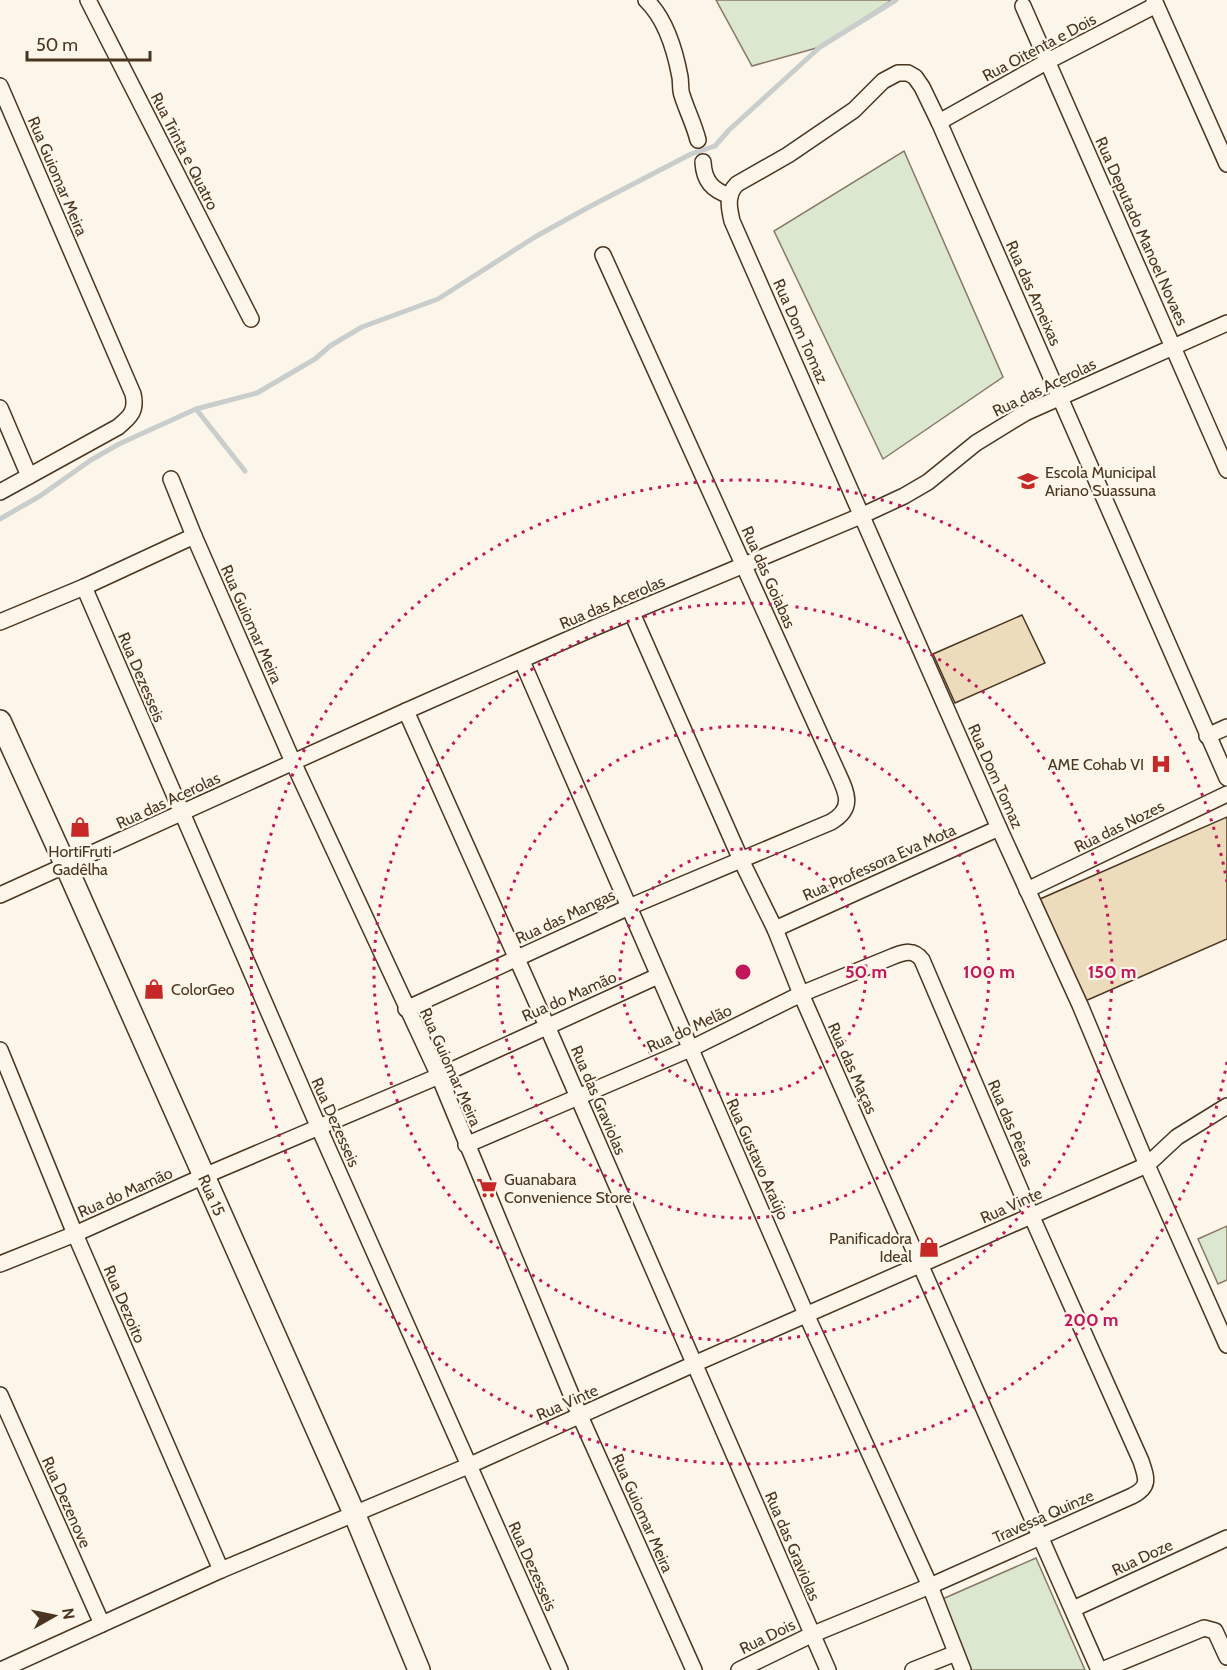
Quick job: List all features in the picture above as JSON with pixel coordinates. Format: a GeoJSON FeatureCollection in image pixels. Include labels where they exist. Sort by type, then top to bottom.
{"type":"FeatureCollection","features":[{"type":"Feature","properties":{"kind":"main road","name":"Rua 15"},"geometry":{"type":"LineString","coordinates":[[0,722],[354,1513],[419,1670]]}},
{"type":"Feature","properties":{"kind":"street","name":"Rua Trinta e Quatro"},"geometry":{"type":"LineString","coordinates":[[88,0],[251,319]]}},
{"type":"Feature","properties":{"kind":"street"},"geometry":{"type":"LineString","coordinates":[[646,0],[661,19],[668,33],[677,63],[681,94],[698,140]]}},
{"type":"Feature","properties":{"kind":"street"},"geometry":{"type":"LineString","coordinates":[[1155,3],[1227,164]]}},
{"type":"Feature","properties":{"kind":"street","name":"Rua Oitenta e Dois"},"geometry":{"type":"LineString","coordinates":[[939,122],[1155,3]]}},
{"type":"Feature","properties":{"kind":"street","name":"Rua Deputado Manoel Novaes"},"geometry":{"type":"LineString","coordinates":[[1023,6],[1227,470]]}},
{"type":"Feature","properties":{"kind":"street","name":"Rua das Ameixas"},"geometry":{"type":"LineString","coordinates":[[730,196],[737,184],[788,155],[854,110],[883,81],[902,73],[912,74],[922,87],[939,122],[1227,778]]}},
{"type":"Feature","properties":{"kind":"street","name":"Rua Guiomar Meira"},"geometry":{"type":"LineString","coordinates":[[0,86],[133,394],[135,407],[128,420],[0,492]]}},
{"type":"Feature","properties":{"kind":"street"},"geometry":{"type":"LineString","coordinates":[[703,162],[710,186],[730,196]]}},
{"type":"Feature","properties":{"kind":"street","name":"Rua Dom Tomaz"},"geometry":{"type":"LineString","coordinates":[[730,196],[732,221],[999,828],[1080,1005],[1147,1165],[1227,1345]]}},
{"type":"Feature","properties":{"kind":"street","name":"Rua das Goiabas"},"geometry":{"type":"LineString","coordinates":[[603,255],[835,767],[847,800],[844,813],[831,822],[741,860]]}},
{"type":"Feature","properties":{"kind":"street","name":"Rua das Acerolas"},"geometry":{"type":"LineString","coordinates":[[0,895],[406,711],[904,496],[928,482],[976,443],[1024,413],[1227,323]]}},
{"type":"Feature","properties":{"kind":"street"},"geometry":{"type":"LineString","coordinates":[[0,408],[29,476]]}},
{"type":"Feature","properties":{"kind":"street","name":"Rua Guiomar Meira"},"geometry":{"type":"LineString","coordinates":[[171,479],[293,762],[439,1076],[580,1416],[694,1670]]}},
{"type":"Feature","properties":{"kind":"street"},"geometry":{"type":"LineString","coordinates":[[0,622],[84,587],[194,536]]}},
{"type":"Feature","properties":{"kind":"street","name":"Rua Dezesseis"},"geometry":{"type":"LineString","coordinates":[[84,587],[319,1128],[560,1670]]}},
{"type":"Feature","properties":{"kind":"street","name":"Rua das Maças"},"geometry":{"type":"LineString","coordinates":[[632,613],[741,860],[775,929],[801,994],[1072,1609]]}},
{"type":"Feature","properties":{"kind":"street","name":"Rua Gustavo Araújo"},"geometry":{"type":"LineString","coordinates":[[522,661],[806,1314],[930,1586],[963,1670]]}},
{"type":"Feature","properties":{"kind":"street","name":"Rua das Graviolas"},"geometry":{"type":"LineString","coordinates":[[406,711],[547,1026],[828,1670]]}},
{"type":"Feature","properties":{"kind":"street"},"geometry":{"type":"LineString","coordinates":[[1207,736],[1227,727]]}},
{"type":"Feature","properties":{"kind":"street","name":"Rua das Nozes"},"geometry":{"type":"LineString","coordinates":[[1027,890],[1227,794]]}},
{"type":"Feature","properties":{"kind":"street","name":"Rua Professora Eva Mota"},"geometry":{"type":"LineString","coordinates":[[775,929],[999,828]]}},
{"type":"Feature","properties":{"kind":"street","name":"Rua das Mangas"},"geometry":{"type":"LineString","coordinates":[[406,1009],[629,907],[741,860]]}},
{"type":"Feature","properties":{"kind":"street","name":"Rua do Melão"},"geometry":{"type":"LineString","coordinates":[[466,1144],[690,1049],[801,994],[906,952],[916,953],[923,963]]}},
{"type":"Feature","properties":{"kind":"street","name":"Rua das Pêras"},"geometry":{"type":"LineString","coordinates":[[923,963],[1031,1215],[1141,1461]]}},
{"type":"Feature","properties":{"kind":"street","name":"Rua do Mamão"},"geometry":{"type":"LineString","coordinates":[[0,1264],[75,1234],[204,1176],[439,1076],[658,976]]}},
{"type":"Feature","properties":{"kind":"street","name":"Rua Dezoito"},"geometry":{"type":"LineString","coordinates":[[0,1050],[75,1234],[221,1570]]}},
{"type":"Feature","properties":{"kind":"street","name":"Rua Vinte"},"geometry":{"type":"LineString","coordinates":[[2,1670],[221,1570],[468,1466],[806,1314],[1147,1165],[1177,1137],[1227,1106]]}},
{"type":"Feature","properties":{"kind":"street","name":"Rua Dezenove"},"geometry":{"type":"LineString","coordinates":[[0,1395],[102,1623]]}},
{"type":"Feature","properties":{"kind":"street","name":"Travessa Quinze"},"geometry":{"type":"LineString","coordinates":[[812,1635],[930,1586],[1141,1492],[1146,1484],[1141,1461]]}},
{"type":"Feature","properties":{"kind":"street","name":"Rua Doze"},"geometry":{"type":"LineString","coordinates":[[1072,1609],[1227,1538]]}},
{"type":"Feature","properties":{"kind":"street"},"geometry":{"type":"LineString","coordinates":[[1072,1609],[1100,1670],[1204,1628],[1213,1629],[1227,1657]]}},
{"type":"Feature","properties":{"kind":"street","name":"Rua Dois"},"geometry":{"type":"LineString","coordinates":[[739,1670],[812,1635]]}},
{"type":"Feature","properties":{"kind":"street"},"geometry":{"type":"LineString","coordinates":[[913,1670],[956,1653]]}},
{"type":"Feature","properties":{"kind":"green space"},"geometry":{"type":"Polygon","coordinates":[[[716,0],[892,0],[820,47],[752,66],[716,0]]]}},
{"type":"Feature","properties":{"kind":"green space"},"geometry":{"type":"Polygon","coordinates":[[[904,151],[1003,377],[883,459],[774,231],[904,151]]]}},
{"type":"Feature","properties":{"kind":"green space"},"geometry":{"type":"Polygon","coordinates":[[[1227,1226],[1227,1280],[1218,1284],[1198,1239],[1227,1226]]]}},
{"type":"Feature","properties":{"kind":"green space"},"geometry":{"type":"Polygon","coordinates":[[[1036,1558],[1085,1670],[969,1670],[938,1601],[1036,1558]]]}},
{"type":"Feature","properties":{"kind":"building"},"geometry":{"type":"Polygon","coordinates":[[[1022,615],[1045,663],[955,703],[933,654],[1022,615]]]}},
{"type":"Feature","properties":{"kind":"building"},"geometry":{"type":"Polygon","coordinates":[[[1227,817],[1227,939],[1083,1002],[1040,899],[1227,817]]]}},
{"type":"Feature","properties":{"kind":"waterway"},"geometry":{"type":"LineString","coordinates":[[0,519],[40,496],[91,460],[119,444],[196,409],[257,393],[315,359],[330,346],[362,327],[438,299],[535,237],[587,208],[691,154],[715,146],[729,130],[820,47],[896,0]]}},
{"type":"Feature","properties":{"kind":"waterway"},"geometry":{"type":"LineString","coordinates":[[196,409],[245,471]]}},
{"type":"Feature","properties":{"kind":"place","name":"Escola Municipal Ariano Suassuna"},"geometry":{"type":"Point","coordinates":[1028,481]}},
{"type":"Feature","properties":{"kind":"place","name":"AME Cohab VI"},"geometry":{"type":"Point","coordinates":[1161,764]}},
{"type":"Feature","properties":{"kind":"place","name":"HortiFruti Gadêlha"},"geometry":{"type":"Point","coordinates":[80,827]}},
{"type":"Feature","properties":{"kind":"place","name":"ColorGeo"},"geometry":{"type":"Point","coordinates":[154,989]}},
{"type":"Feature","properties":{"kind":"place","name":"Guanabara Convenience Store"},"geometry":{"type":"Point","coordinates":[487,1188]}},
{"type":"Feature","properties":{"kind":"place","name":"Panificadora Ideal"},"geometry":{"type":"Point","coordinates":[929,1247]}}]}
